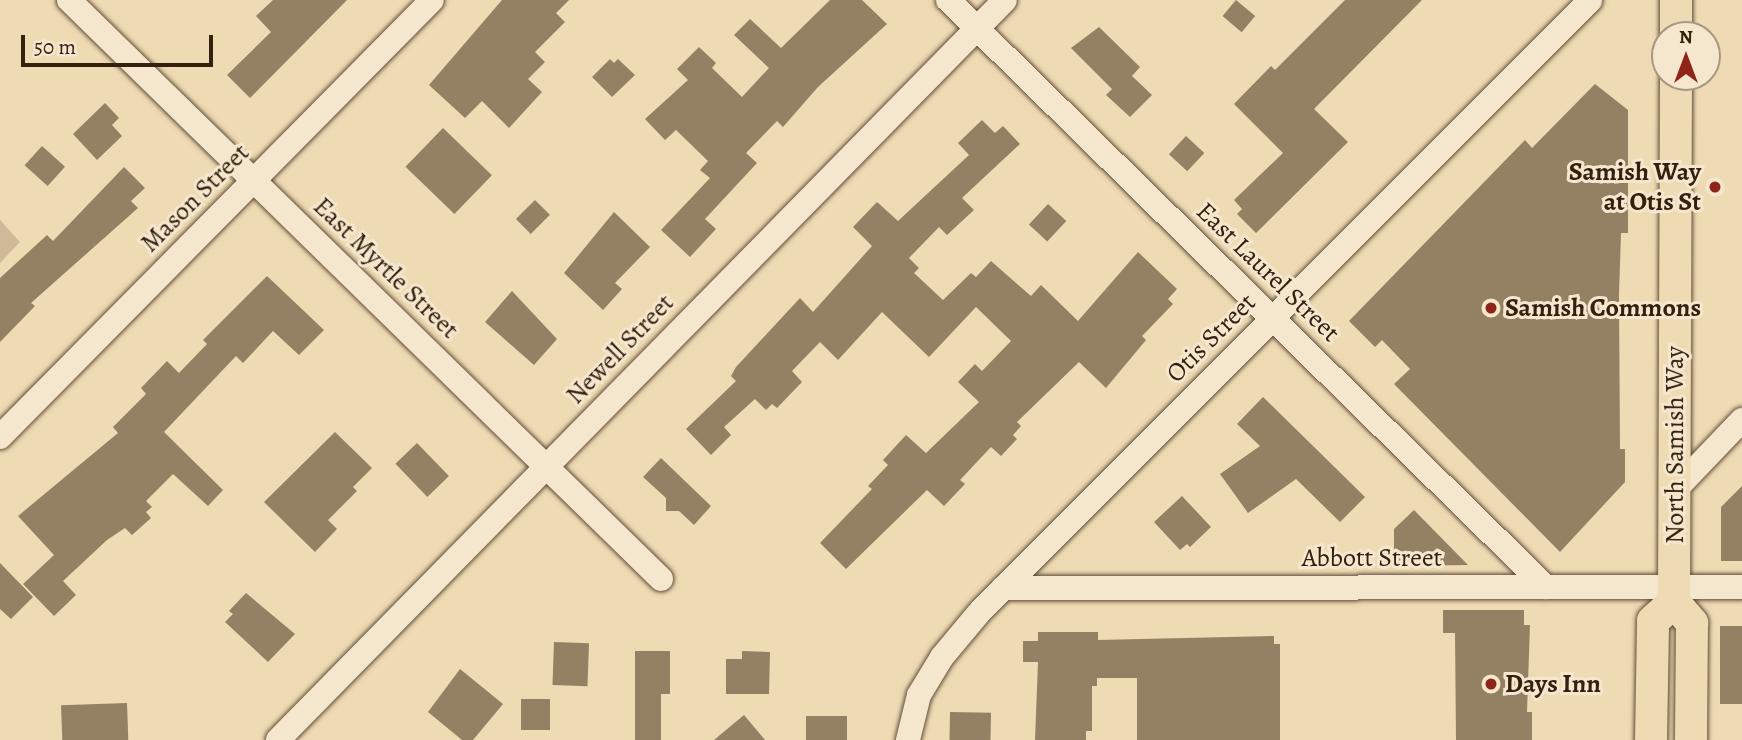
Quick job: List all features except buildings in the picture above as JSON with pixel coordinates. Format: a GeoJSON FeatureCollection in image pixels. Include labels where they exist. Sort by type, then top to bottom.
{"type":"FeatureCollection","features":[{"type":"Feature","properties":{"kind":"main road"},"geometry":{"type":"LineString","coordinates":[[1676,0],[1676,21]]}},
{"type":"Feature","properties":{"kind":"main road","name":"North Samish Way"},"geometry":{"type":"LineString","coordinates":[[1674,595],[1676,91]]}},
{"type":"Feature","properties":{"kind":"main road"},"geometry":{"type":"LineString","coordinates":[[1651,740],[1653,621],[1674,595],[1692,623],[1691,740]]}},
{"type":"Feature","properties":{"kind":"street","name":"East Myrtle Street"},"geometry":{"type":"LineString","coordinates":[[69,0],[661,579]]}},
{"type":"Feature","properties":{"kind":"street","name":"Mason Street"},"geometry":{"type":"LineString","coordinates":[[0,437],[432,0]]}},
{"type":"Feature","properties":{"kind":"street","name":"East Laurel Street"},"geometry":{"type":"LineString","coordinates":[[948,0],[1546,587]]}},
{"type":"Feature","properties":{"kind":"street","name":"Newell Street"},"geometry":{"type":"LineString","coordinates":[[278,740],[1005,0]]}},
{"type":"Feature","properties":{"kind":"street","name":"Otis Street"},"geometry":{"type":"LineString","coordinates":[[908,740],[919,695],[942,657],[1003,588],[1590,0]]}},
{"type":"Feature","properties":{"kind":"street"},"geometry":{"type":"LineString","coordinates":[[1675,490],[1742,420]]}},
{"type":"Feature","properties":{"kind":"street","name":"Abbott Street"},"geometry":{"type":"LineString","coordinates":[[1003,588],[1546,587],[1674,595],[1742,587]]}},
{"type":"Feature","properties":{"kind":"shaded area"},"geometry":{"type":"Polygon","coordinates":[[[0,220],[20,242],[0,263],[0,220]]]}},
{"type":"Feature","properties":{"kind":"place","name":"Samish Way at Otis St"},"geometry":{"type":"Point","coordinates":[1715,187]}},
{"type":"Feature","properties":{"kind":"place","name":"Samish Commons"},"geometry":{"type":"Point","coordinates":[1491,308]}},
{"type":"Feature","properties":{"kind":"place","name":"Days Inn"},"geometry":{"type":"Point","coordinates":[1491,684]}}]}
